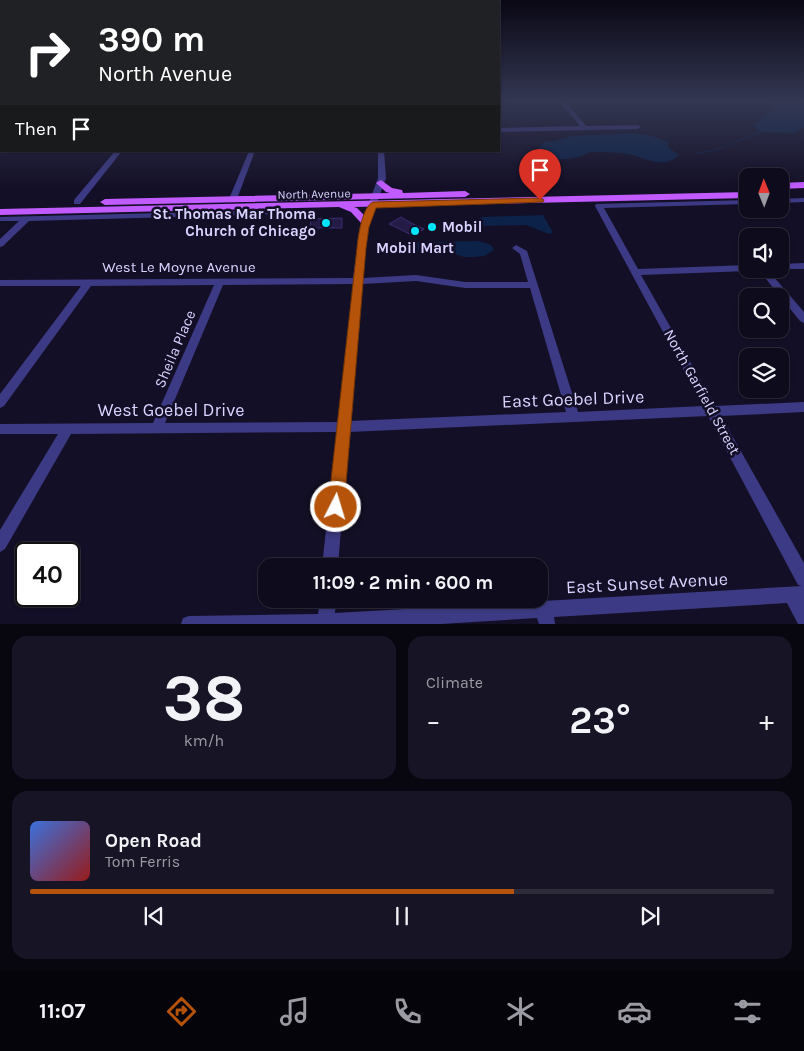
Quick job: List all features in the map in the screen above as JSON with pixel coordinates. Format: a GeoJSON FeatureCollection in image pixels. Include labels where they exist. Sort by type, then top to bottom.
{"type":"FeatureCollection","features":[{"type":"Feature","properties":{"kind":"main road"},"geometry":{"type":"LineString","coordinates":[[381,183],[389,190],[417,195]]}},
{"type":"Feature","properties":{"kind":"main road"},"geometry":{"type":"LineString","coordinates":[[789,186],[804,186]]}},
{"type":"Feature","properties":{"kind":"main road","name":"North Avenue"},"geometry":{"type":"LineString","coordinates":[[0,212],[340,206],[417,195],[739,187]]}},
{"type":"Feature","properties":{"kind":"main road"},"geometry":{"type":"LineString","coordinates":[[789,194],[804,194]]}},
{"type":"Feature","properties":{"kind":"main road","name":"North Avenue"},"geometry":{"type":"LineString","coordinates":[[0,204],[234,198],[375,200],[739,195]]}},
{"type":"Feature","properties":{"kind":"main road"},"geometry":{"type":"LineString","coordinates":[[340,206],[354,210],[366,222]]}},
{"type":"Feature","properties":{"kind":"street"},"geometry":{"type":"LineString","coordinates":[[77,202],[118,152]]}},
{"type":"Feature","properties":{"kind":"street"},"geometry":{"type":"LineString","coordinates":[[234,198],[252,152]]}},
{"type":"Feature","properties":{"kind":"street"},"geometry":{"type":"LineString","coordinates":[[331,558],[366,222],[381,183],[381,152]]}},
{"type":"Feature","properties":{"kind":"street"},"geometry":{"type":"LineString","coordinates":[[789,201],[804,200]]}},
{"type":"Feature","properties":{"kind":"street","name":"North Garfield Street"},"geometry":{"type":"LineString","coordinates":[[739,202],[599,206],[804,579]]}},
{"type":"Feature","properties":{"kind":"street","name":"North Avenue"},"geometry":{"type":"LineString","coordinates":[[0,219],[286,212],[294,216]]}},
{"type":"Feature","properties":{"kind":"street"},"geometry":{"type":"LineString","coordinates":[[0,244],[27,218]]}},
{"type":"Feature","properties":{"kind":"street"},"geometry":{"type":"LineString","coordinates":[[516,248],[524,253],[573,416]]}},
{"type":"Feature","properties":{"kind":"street"},"geometry":{"type":"LineString","coordinates":[[789,267],[804,266]]}},
{"type":"Feature","properties":{"kind":"street"},"geometry":{"type":"LineString","coordinates":[[635,272],[739,268]]}},
{"type":"Feature","properties":{"kind":"street","name":"West Le Moyne Avenue"},"geometry":{"type":"LineString","coordinates":[[0,283],[359,281],[416,278],[465,285],[534,285]]}},
{"type":"Feature","properties":{"kind":"street"},"geometry":{"type":"LineString","coordinates":[[770,278],[804,319]]}},
{"type":"Feature","properties":{"kind":"street"},"geometry":{"type":"LineString","coordinates":[[0,404],[89,282]]}},
{"type":"Feature","properties":{"kind":"street","name":"Sheila Place"},"geometry":{"type":"LineString","coordinates":[[157,428],[220,282]]}},
{"type":"Feature","properties":{"kind":"street","name":"East Goebel Drive"},"geometry":{"type":"LineString","coordinates":[[343,427],[804,407]]}},
{"type":"Feature","properties":{"kind":"street","name":"West Goebel Drive"},"geometry":{"type":"LineString","coordinates":[[0,429],[343,427]]}},
{"type":"Feature","properties":{"kind":"street"},"geometry":{"type":"LineString","coordinates":[[0,544],[68,428]]}},
{"type":"Feature","properties":{"kind":"street"},"geometry":{"type":"LineString","coordinates":[[798,595],[804,618]]}},
{"type":"Feature","properties":{"kind":"street","name":"East Sunset Avenue"},"geometry":{"type":"LineString","coordinates":[[189,624],[325,623],[546,616],[798,595]]}},
{"type":"Feature","properties":{"kind":"street"},"geometry":{"type":"LineString","coordinates":[[325,623],[327,608]]}},
{"type":"Feature","properties":{"kind":"water"},"geometry":{"type":"Polygon","coordinates":[[[758,130],[799,130],[792,133],[760,132],[758,130]]]}},
{"type":"Feature","properties":{"kind":"water"},"geometry":{"type":"Polygon","coordinates":[[[635,133],[649,135],[668,142],[668,147],[679,155],[667,162],[654,162],[628,154],[608,152],[589,152],[579,157],[566,159],[540,158],[538,148],[544,142],[572,136],[635,133]]]}},
{"type":"Feature","properties":{"kind":"water"},"geometry":{"type":"Polygon","coordinates":[[[543,215],[552,233],[549,234],[526,225],[483,226],[480,224],[479,218],[482,217],[543,215]]]}},
{"type":"Feature","properties":{"kind":"water"},"geometry":{"type":"Polygon","coordinates":[[[479,241],[491,245],[494,250],[484,256],[464,257],[445,251],[384,250],[384,245],[389,243],[479,241]]]}},
{"type":"Feature","properties":{"kind":"building"},"geometry":{"type":"Polygon","coordinates":[[[401,217],[424,229],[414,236],[389,224],[401,217]]]}},
{"type":"Feature","properties":{"kind":"building","name":"St. Thomas Mar Thoma Church of Chicago"},"geometry":{"type":"Polygon","coordinates":[[[342,218],[342,228],[310,228],[311,219],[342,218]]]}},
{"type":"Feature","properties":{"kind":"waterway"},"geometry":{"type":"LineString","coordinates":[[698,153],[722,148],[760,132]]}},
{"type":"Feature","properties":{"kind":"place","name":"St. Thomas Mar Thoma Church of Chicago"},"geometry":{"type":"Point","coordinates":[326,223]}},
{"type":"Feature","properties":{"kind":"place","name":"Mobil"},"geometry":{"type":"Point","coordinates":[432,227]}},
{"type":"Feature","properties":{"kind":"place","name":"Mobil Mart"},"geometry":{"type":"Point","coordinates":[415,231]}},
{"type":"Feature","properties":{"kind":"route"},"geometry":{"type":"LineString","coordinates":[[336,507],[364,227],[373,205],[540,200]]}}]}
